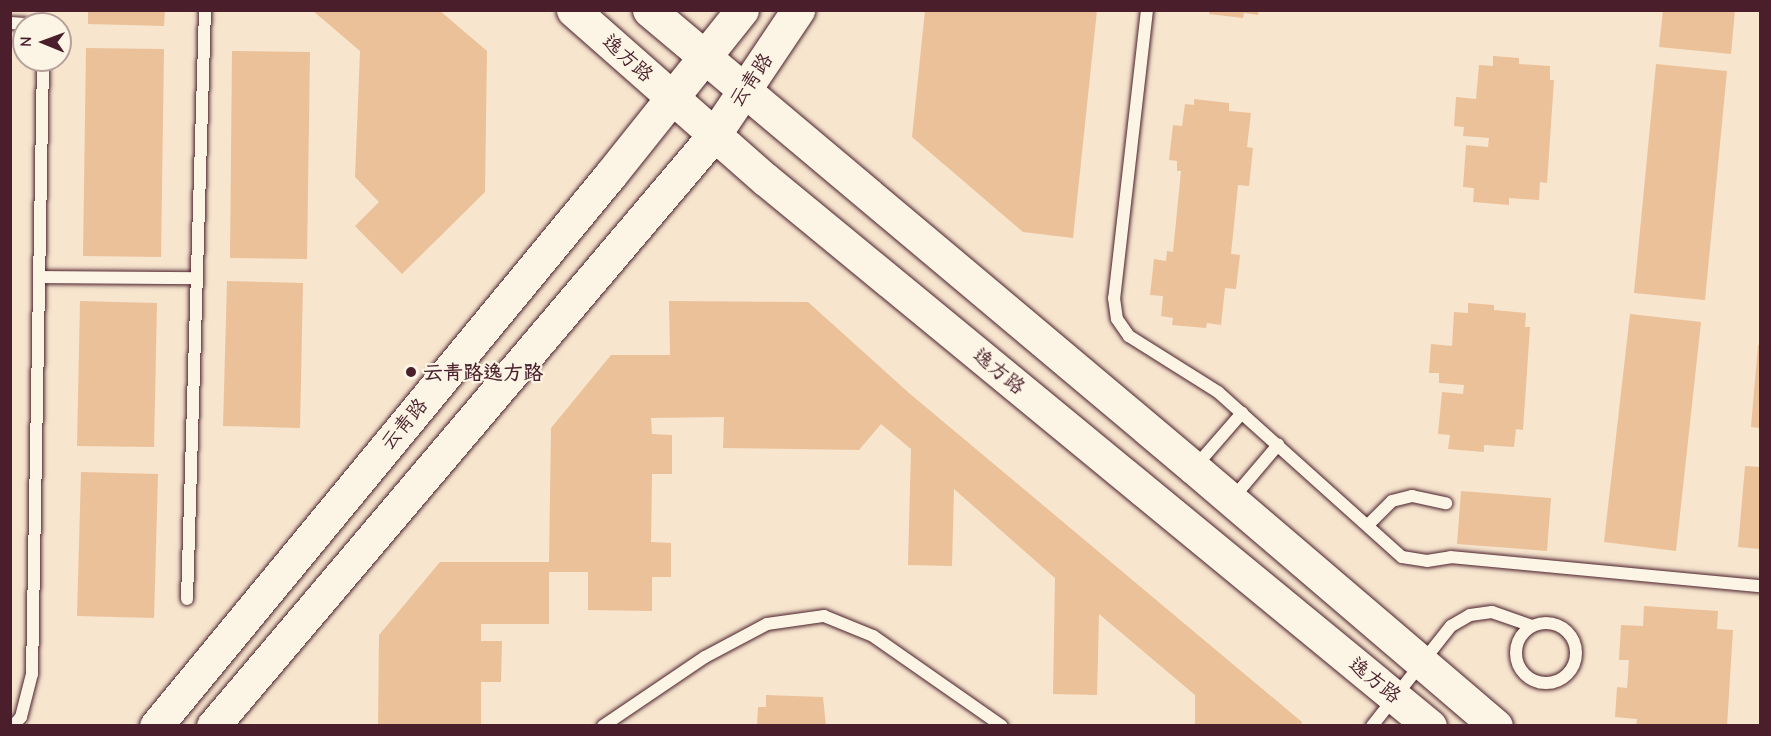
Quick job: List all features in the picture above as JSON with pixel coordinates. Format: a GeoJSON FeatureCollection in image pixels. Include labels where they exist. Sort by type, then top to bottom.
{"type":"FeatureCollection","features":[{"type":"Feature","properties":{"kind":"street","name":"逸方路"},"geometry":{"type":"LineString","coordinates":[[573,10],[714,135],[1430,726]]}},
{"type":"Feature","properties":{"kind":"street"},"geometry":{"type":"LineString","coordinates":[[649,10],[1232,499],[1496,726]]}},
{"type":"Feature","properties":{"kind":"street","name":"云青路"},"geometry":{"type":"LineString","coordinates":[[156,726],[672,98],[741,10]]}},
{"type":"Feature","properties":{"kind":"street","name":"云青路"},"geometry":{"type":"LineString","coordinates":[[213,726],[714,135],[798,10]]}},
{"type":"Feature","properties":{"kind":"lane"},"geometry":{"type":"LineString","coordinates":[[187,599],[205,10]]}},
{"type":"Feature","properties":{"kind":"lane"},"geometry":{"type":"LineString","coordinates":[[1147,10],[1114,298],[1117,319],[1130,336],[1218,392],[1402,557],[1427,561],[1451,557],[1761,586]]}},
{"type":"Feature","properties":{"kind":"lane"},"geometry":{"type":"LineString","coordinates":[[13,726],[21,717],[32,674],[43,72]]}},
{"type":"Feature","properties":{"kind":"lane"},"geometry":{"type":"LineString","coordinates":[[39,277],[197,278]]}},
{"type":"Feature","properties":{"kind":"lane"},"geometry":{"type":"LineString","coordinates":[[1194,468],[1242,414]]}},
{"type":"Feature","properties":{"kind":"lane"},"geometry":{"type":"LineString","coordinates":[[1232,499],[1278,445]]}},
{"type":"Feature","properties":{"kind":"lane"},"geometry":{"type":"LineString","coordinates":[[1368,525],[1392,501],[1412,496],[1446,504]]}},
{"type":"Feature","properties":{"kind":"lane"},"geometry":{"type":"LineString","coordinates":[[1372,726],[1451,626],[1470,615],[1492,612],[1532,626],[1553,623],[1563,628],[1575,645],[1576,655],[1570,673],[1554,683],[1535,682],[1520,670],[1516,661],[1518,641],[1532,626]]}},
{"type":"Feature","properties":{"kind":"lane"},"geometry":{"type":"LineString","coordinates":[[603,726],[705,657],[767,624],[824,616],[873,636],[1002,726]]}},
{"type":"Feature","properties":{"kind":"building"},"geometry":{"type":"Polygon","coordinates":[[[88,10],[165,10],[164,26],[88,24],[88,10]]]}},
{"type":"Feature","properties":{"kind":"building"},"geometry":{"type":"Polygon","coordinates":[[[312,10],[439,10],[487,51],[485,192],[402,274],[355,226],[379,202],[355,177],[360,51],[312,10]]]}},
{"type":"Feature","properties":{"kind":"building"},"geometry":{"type":"Polygon","coordinates":[[[925,10],[1097,10],[1073,238],[1023,232],[912,137],[925,10]]]}},
{"type":"Feature","properties":{"kind":"building"},"geometry":{"type":"Polygon","coordinates":[[[1210,10],[1259,10],[1258,15],[1244,13],[1243,18],[1209,14],[1210,10]]]}},
{"type":"Feature","properties":{"kind":"building"},"geometry":{"type":"Polygon","coordinates":[[[1663,10],[1735,10],[1731,54],[1659,47],[1663,10]]]}},
{"type":"Feature","properties":{"kind":"building"},"geometry":{"type":"Polygon","coordinates":[[[86,48],[164,49],[161,257],[83,256],[86,48]]]}},
{"type":"Feature","properties":{"kind":"building"},"geometry":{"type":"Polygon","coordinates":[[[232,51],[310,52],[307,259],[230,258],[232,51]]]}},
{"type":"Feature","properties":{"kind":"building"},"geometry":{"type":"Polygon","coordinates":[[[1493,56],[1519,58],[1519,64],[1550,66],[1550,80],[1554,80],[1547,183],[1540,182],[1539,200],[1509,198],[1509,205],[1473,202],[1474,188],[1463,187],[1466,145],[1488,147],[1489,138],[1463,136],[1464,127],[1454,126],[1456,97],[1476,99],[1479,65],[1493,66],[1493,56]]]}},
{"type":"Feature","properties":{"kind":"building"},"geometry":{"type":"Polygon","coordinates":[[[1656,64],[1727,71],[1705,300],[1634,293],[1656,64]]]}},
{"type":"Feature","properties":{"kind":"building"},"geometry":{"type":"Polygon","coordinates":[[[1194,99],[1229,103],[1229,111],[1251,113],[1247,147],[1253,148],[1249,186],[1238,185],[1231,254],[1240,255],[1236,289],[1225,288],[1221,325],[1207,323],[1206,328],[1172,325],[1173,318],[1161,316],[1163,296],[1150,295],[1154,259],[1166,261],[1167,251],[1173,252],[1181,171],[1177,171],[1177,161],[1169,160],[1173,125],[1182,126],[1185,104],[1194,105],[1194,99]]]}},
{"type":"Feature","properties":{"kind":"building"},"geometry":{"type":"Polygon","coordinates":[[[227,281],[303,283],[300,428],[223,426],[227,281]]]}},
{"type":"Feature","properties":{"kind":"building"},"geometry":{"type":"Polygon","coordinates":[[[80,301],[157,303],[154,447],[77,446],[80,301]]]}},
{"type":"Feature","properties":{"kind":"building"},"geometry":{"type":"Polygon","coordinates":[[[669,301],[808,302],[909,393],[1302,722],[1300,726],[1195,726],[1195,695],[1099,614],[1097,695],[1053,694],[1055,578],[954,489],[952,566],[908,565],[911,449],[881,424],[859,450],[723,448],[724,417],[651,418],[652,434],[672,435],[672,474],[652,474],[651,542],[671,543],[671,577],[652,577],[652,611],[588,610],[588,572],[549,572],[549,624],[481,624],[481,641],[502,641],[501,682],[481,682],[481,726],[378,726],[379,635],[440,562],[549,562],[551,428],[611,355],[670,355],[669,301]]]}},
{"type":"Feature","properties":{"kind":"building"},"geometry":{"type":"Polygon","coordinates":[[[1468,303],[1494,305],[1494,310],[1526,313],[1525,327],[1530,327],[1523,430],[1516,429],[1514,447],[1484,445],[1484,452],[1448,449],[1450,435],[1438,434],[1442,392],[1463,394],[1464,385],[1439,383],[1439,373],[1429,373],[1431,344],[1452,346],[1454,312],[1468,313],[1468,303]]]}},
{"type":"Feature","properties":{"kind":"building"},"geometry":{"type":"Polygon","coordinates":[[[1630,314],[1701,322],[1676,551],[1604,542],[1630,314]]]}},
{"type":"Feature","properties":{"kind":"building"},"geometry":{"type":"Polygon","coordinates":[[[1758,345],[1760,346],[1760,428],[1751,427],[1758,345]]]}},
{"type":"Feature","properties":{"kind":"building"},"geometry":{"type":"Polygon","coordinates":[[[1745,466],[1760,467],[1760,549],[1738,547],[1745,466]]]}},
{"type":"Feature","properties":{"kind":"building"},"geometry":{"type":"Polygon","coordinates":[[[81,472],[158,474],[154,618],[77,616],[81,472]]]}},
{"type":"Feature","properties":{"kind":"building"},"geometry":{"type":"Polygon","coordinates":[[[1461,491],[1551,498],[1547,551],[1457,544],[1461,491]]]}},
{"type":"Feature","properties":{"kind":"building"},"geometry":{"type":"Polygon","coordinates":[[[1644,606],[1718,611],[1717,629],[1733,630],[1727,726],[1636,726],[1637,719],[1615,717],[1617,687],[1627,688],[1629,660],[1619,660],[1621,625],[1643,626],[1644,606]]]}},
{"type":"Feature","properties":{"kind":"building"},"geometry":{"type":"Polygon","coordinates":[[[766,695],[823,697],[826,726],[757,726],[758,707],[766,707],[766,695]]]}},
{"type":"Feature","properties":{"kind":"place","name":"云青路逸方路"},"geometry":{"type":"Point","coordinates":[411,372]}}]}
